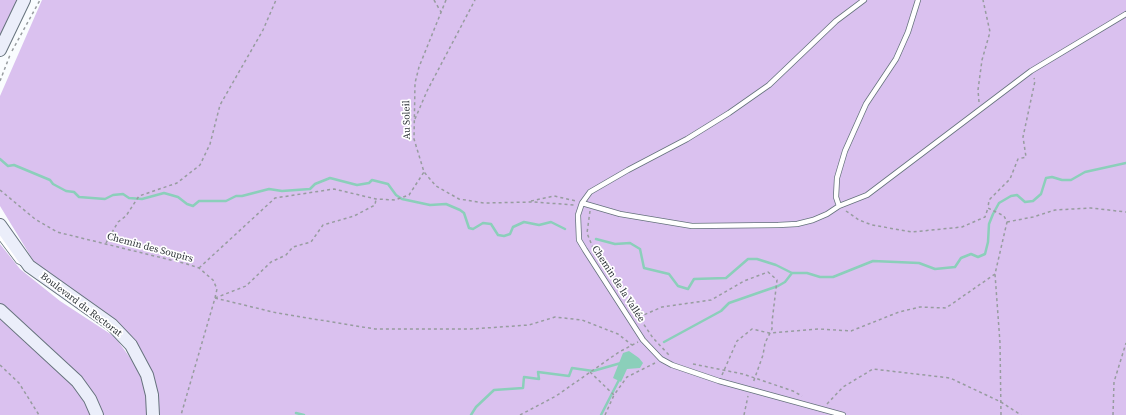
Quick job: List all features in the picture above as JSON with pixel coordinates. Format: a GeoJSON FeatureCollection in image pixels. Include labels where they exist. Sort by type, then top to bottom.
{"type":"FeatureCollection","features":[{"type":"Feature","properties":{"kind":"main road"},"geometry":{"type":"LineString","coordinates":[[0,50],[24,0]]}},
{"type":"Feature","properties":{"kind":"main road","name":"Boulevard du Rectorat"},"geometry":{"type":"LineString","coordinates":[[0,225],[29,266],[112,325],[131,345],[147,375],[152,395],[153,415]]}},
{"type":"Feature","properties":{"kind":"main road"},"geometry":{"type":"LineString","coordinates":[[0,310],[78,380],[90,399],[97,415]]}},
{"type":"Feature","properties":{"kind":"lane"},"geometry":{"type":"LineString","coordinates":[[864,0],[836,21],[769,85],[687,139],[603,183],[590,192],[582,203],[620,214],[692,226],[797,224],[827,214],[839,206],[867,195],[1030,71],[1126,14]]}},
{"type":"Feature","properties":{"kind":"lane"},"geometry":{"type":"LineString","coordinates":[[839,206],[836,197],[837,178],[846,151],[866,104],[896,58],[908,32],[918,0]]}},
{"type":"Feature","properties":{"kind":"lane","name":"Chemin de la Vallée"},"geometry":{"type":"LineString","coordinates":[[582,203],[578,215],[580,240],[643,340],[661,359],[672,365],[719,381],[843,415]]}},
{"type":"Feature","properties":{"kind":"lane"},"geometry":{"type":"LineString","coordinates":[[0,237],[18,261],[29,266]]}},
{"type":"Feature","properties":{"kind":"path"},"geometry":{"type":"LineString","coordinates":[[0,81],[10,56],[40,0]]}},
{"type":"Feature","properties":{"kind":"path"},"geometry":{"type":"LineString","coordinates":[[106,243],[118,222],[126,216],[138,196],[177,183],[200,165],[210,144],[220,105],[262,30],[276,0]]}},
{"type":"Feature","properties":{"kind":"path"},"geometry":{"type":"LineString","coordinates":[[434,0],[441,12]]}},
{"type":"Feature","properties":{"kind":"path","name":"Au Soleil"},"geometry":{"type":"LineString","coordinates":[[446,0],[416,74],[414,144],[424,172],[436,186],[459,199],[484,203],[529,202],[573,206],[582,203]]}},
{"type":"Feature","properties":{"kind":"path"},"geometry":{"type":"LineString","coordinates":[[414,121],[424,98],[475,0]]}},
{"type":"Feature","properties":{"kind":"path"},"geometry":{"type":"LineString","coordinates":[[979,109],[978,90],[982,60],[990,32],[983,0]]}},
{"type":"Feature","properties":{"kind":"path"},"geometry":{"type":"LineString","coordinates":[[839,206],[859,220],[872,225],[912,232],[962,227],[985,217],[988,208],[988,200],[1010,179],[1018,159],[1026,157],[1023,138],[1035,81],[1030,71]]}},
{"type":"Feature","properties":{"kind":"path"},"geometry":{"type":"LineString","coordinates":[[199,268],[276,198],[334,189],[376,199],[395,200],[409,195],[424,172]]}},
{"type":"Feature","properties":{"kind":"path","name":"Chemin des Soupirs"},"geometry":{"type":"LineString","coordinates":[[0,190],[48,228],[67,235],[106,243],[199,268],[214,280],[217,288],[215,298],[181,415]]}},
{"type":"Feature","properties":{"kind":"path"},"geometry":{"type":"LineString","coordinates":[[529,202],[554,196],[582,203]]}},
{"type":"Feature","properties":{"kind":"path"},"geometry":{"type":"LineString","coordinates":[[215,298],[246,286],[272,262],[286,255],[293,247],[311,242],[323,225],[354,216],[375,205],[376,199]]}},
{"type":"Feature","properties":{"kind":"path"},"geometry":{"type":"LineString","coordinates":[[591,205],[587,233],[594,250]]}},
{"type":"Feature","properties":{"kind":"path"},"geometry":{"type":"LineString","coordinates":[[988,208],[1004,216],[1008,222],[995,274],[1000,344],[1001,415]]}},
{"type":"Feature","properties":{"kind":"path"},"geometry":{"type":"LineString","coordinates":[[1008,222],[1033,217],[1055,210],[1090,208],[1126,212]]}},
{"type":"Feature","properties":{"kind":"path"},"geometry":{"type":"LineString","coordinates":[[605,268],[658,344],[674,358]]}},
{"type":"Feature","properties":{"kind":"path"},"geometry":{"type":"LineString","coordinates":[[631,319],[662,307],[711,300],[744,281],[768,272],[778,280],[772,328],[764,343],[763,355],[750,389],[744,415]]}},
{"type":"Feature","properties":{"kind":"path"},"geometry":{"type":"LineString","coordinates":[[719,381],[737,341],[752,329],[769,333],[819,329],[851,331],[899,312],[920,307],[946,308],[995,274]]}},
{"type":"Feature","properties":{"kind":"path"},"geometry":{"type":"LineString","coordinates":[[215,298],[277,313],[375,329],[471,329],[529,325],[555,317],[582,320],[618,334],[632,344]]}},
{"type":"Feature","properties":{"kind":"path"},"geometry":{"type":"LineString","coordinates":[[520,415],[556,396],[632,344],[643,340]]}},
{"type":"Feature","properties":{"kind":"path"},"geometry":{"type":"LineString","coordinates":[[1113,415],[1114,382],[1126,343]]}},
{"type":"Feature","properties":{"kind":"path"},"geometry":{"type":"LineString","coordinates":[[605,415],[614,395],[628,378],[661,359]]}},
{"type":"Feature","properties":{"kind":"path"},"geometry":{"type":"LineString","coordinates":[[691,364],[755,378],[798,393],[814,407]]}},
{"type":"Feature","properties":{"kind":"path"},"geometry":{"type":"LineString","coordinates":[[0,365],[19,383],[39,415]]}},
{"type":"Feature","properties":{"kind":"path"},"geometry":{"type":"LineString","coordinates":[[821,409],[843,387],[873,369],[950,378],[1001,402],[1021,415]]}},
{"type":"Feature","properties":{"kind":"path"},"geometry":{"type":"LineString","coordinates":[[590,372],[614,395]]}},
{"type":"Feature","properties":{"kind":"shaded area"},"geometry":{"type":"Polygon","coordinates":[[[0,0],[19,0],[0,43],[0,0]]]}},
{"type":"Feature","properties":{"kind":"shaded area"},"geometry":{"type":"Polygon","coordinates":[[[42,0],[1126,0],[1126,415],[157,415],[154,376],[128,335],[36,265],[0,206],[0,96],[42,0]]]}},
{"type":"Feature","properties":{"kind":"shaded area"},"geometry":{"type":"Polygon","coordinates":[[[0,244],[20,269],[60,301],[115,337],[144,377],[147,415],[0,415],[0,244]]]}},
{"type":"Feature","properties":{"kind":"shaded area"},"geometry":{"type":"Polygon","coordinates":[[[629,351],[643,363],[640,368],[627,369],[621,382],[613,378],[623,353],[629,351]]]}},
{"type":"Feature","properties":{"kind":"waterway"},"geometry":{"type":"LineString","coordinates":[[0,159],[8,166],[14,165],[50,180],[53,184],[66,191],[74,192],[79,197],[105,199],[113,195],[123,194],[129,198],[142,199],[164,193],[178,197],[187,204],[193,206],[199,201],[226,201],[236,196],[242,196],[269,189],[282,191],[310,189],[315,184],[330,178],[357,185],[369,183],[372,180],[388,184],[396,195],[402,199],[430,205],[446,204],[460,210],[464,213],[469,228],[473,229],[483,223],[491,224],[498,235],[504,236],[510,234],[513,227],[524,222],[539,225],[551,222],[565,229]]}},
{"type":"Feature","properties":{"kind":"waterway"},"geometry":{"type":"LineString","coordinates":[[596,239],[615,244],[630,243],[640,249],[644,268],[669,274],[678,286],[688,289],[694,279],[726,278],[748,259],[757,259],[776,265],[792,273],[807,273],[820,277],[833,277],[873,261],[919,263],[935,269],[955,267],[961,258],[971,254],[978,257],[985,254],[988,242],[989,224],[999,203],[1011,196],[1017,195],[1025,202],[1033,201],[1041,194],[1046,178],[1052,177],[1062,180],[1071,180],[1085,172],[1126,163]]}},
{"type":"Feature","properties":{"kind":"waterway"},"geometry":{"type":"LineString","coordinates":[[664,342],[721,311],[729,303],[778,286],[785,282],[792,273]]}},
{"type":"Feature","properties":{"kind":"waterway"},"geometry":{"type":"LineString","coordinates":[[471,415],[476,407],[494,390],[523,388],[524,377],[539,379],[538,372],[569,376],[572,368],[593,371],[621,363]]}},
{"type":"Feature","properties":{"kind":"waterway"},"geometry":{"type":"LineString","coordinates":[[601,415],[620,378]]}},
{"type":"Feature","properties":{"kind":"waterway"},"geometry":{"type":"LineString","coordinates":[[296,413],[304,415]]}}]}
